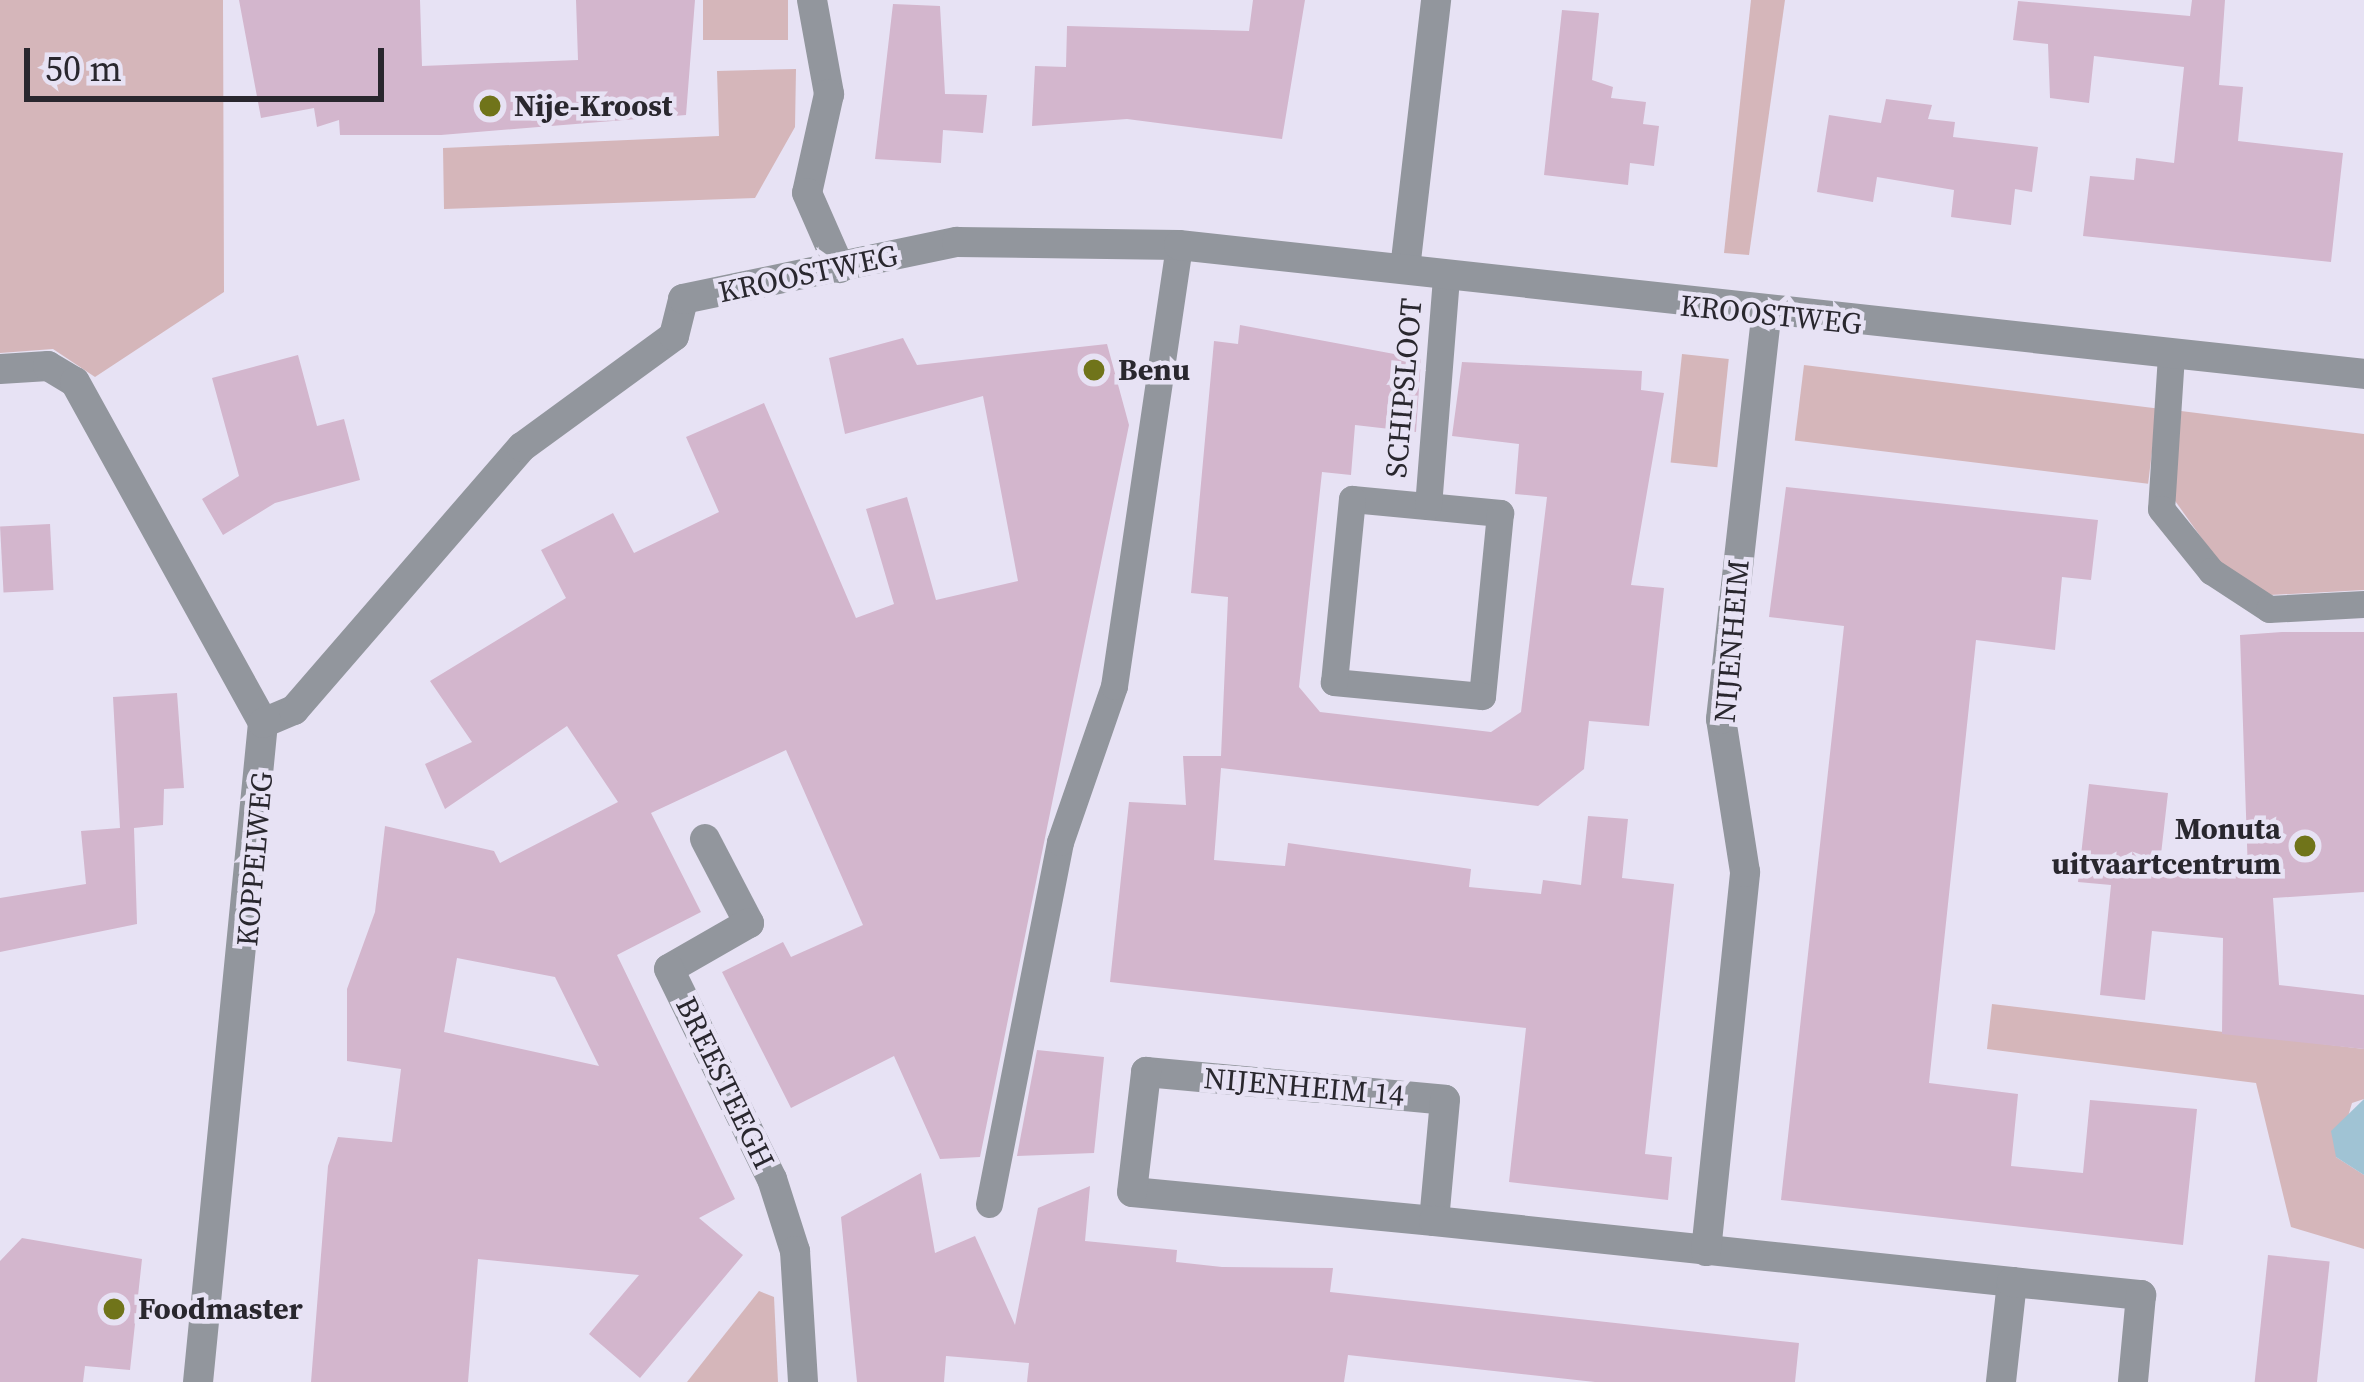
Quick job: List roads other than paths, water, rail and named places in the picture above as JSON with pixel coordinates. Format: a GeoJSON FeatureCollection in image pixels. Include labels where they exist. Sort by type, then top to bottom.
{"type":"FeatureCollection","features":[{"type":"Feature","properties":{"kind":"street"},"geometry":{"type":"LineString","coordinates":[[812,0],[829,94],[807,193],[840,268]]}},
{"type":"Feature","properties":{"kind":"street"},"geometry":{"type":"LineString","coordinates":[[1405,269],[1436,0]]}},
{"type":"Feature","properties":{"kind":"street","name":"KROOSTWEG"},"geometry":{"type":"LineString","coordinates":[[263,723],[294,710],[522,447],[674,335],[683,299],[957,242],[1179,245],[1766,316],[2364,374]]}},
{"type":"Feature","properties":{"kind":"street","name":"NIJENHEIM"},"geometry":{"type":"LineString","coordinates":[[1706,1251],[1745,872],[1721,719],[1766,316]]}},
{"type":"Feature","properties":{"kind":"street"},"geometry":{"type":"LineString","coordinates":[[0,369],[48,366],[75,382],[263,723]]}},
{"type":"Feature","properties":{"kind":"street","name":"KOPPELWEG"},"geometry":{"type":"LineString","coordinates":[[198,1382],[263,723]]}},
{"type":"Feature","properties":{"kind":"street","name":"BREESTEEGH"},"geometry":{"type":"LineString","coordinates":[[705,839],[749,923],[669,969],[795,1251],[803,1382]]}},
{"type":"Feature","properties":{"kind":"street","name":"NIJENHEIM 14"},"geometry":{"type":"LineString","coordinates":[[1147,1072],[1445,1100],[1434,1221],[1132,1192],[1147,1072]]}},
{"type":"Feature","properties":{"kind":"street"},"geometry":{"type":"LineString","coordinates":[[1434,1221],[2141,1295],[2133,1382]]}},
{"type":"Feature","properties":{"kind":"street"},"geometry":{"type":"LineString","coordinates":[[2001,1382],[2012,1282]]}},
{"type":"Feature","properties":{"kind":"lane"},"geometry":{"type":"LineString","coordinates":[[989,1204],[1060,842],[1114,686],[1179,245]]}},
{"type":"Feature","properties":{"kind":"lane","name":"SCHIPSLOOT"},"geometry":{"type":"LineString","coordinates":[[1428,506],[1446,276]]}},
{"type":"Feature","properties":{"kind":"lane"},"geometry":{"type":"LineString","coordinates":[[2171,355],[2161,509],[2211,572],[2269,609],[2364,604]]}},
{"type":"Feature","properties":{"kind":"lane","name":"SCHIPSLOOT"},"geometry":{"type":"LineString","coordinates":[[1352,499],[1428,506],[1500,513],[1482,696],[1334,682],[1352,499]]}},
{"type":"Feature","properties":{"kind":"water"},"geometry":{"type":"Polygon","coordinates":[[[2364,1099],[2364,1175],[2336,1157],[2331,1131],[2364,1099]]]}},
{"type":"Feature","properties":{"kind":"place","name":"Nije-Kroost"},"geometry":{"type":"Point","coordinates":[490,106]}},
{"type":"Feature","properties":{"kind":"place","name":"Benu"},"geometry":{"type":"Point","coordinates":[1094,370]}},
{"type":"Feature","properties":{"kind":"place","name":"Monuta uitvaartcentrum"},"geometry":{"type":"Point","coordinates":[2305,846]}},
{"type":"Feature","properties":{"kind":"place","name":"Foodmaster"},"geometry":{"type":"Point","coordinates":[114,1309]}}]}
